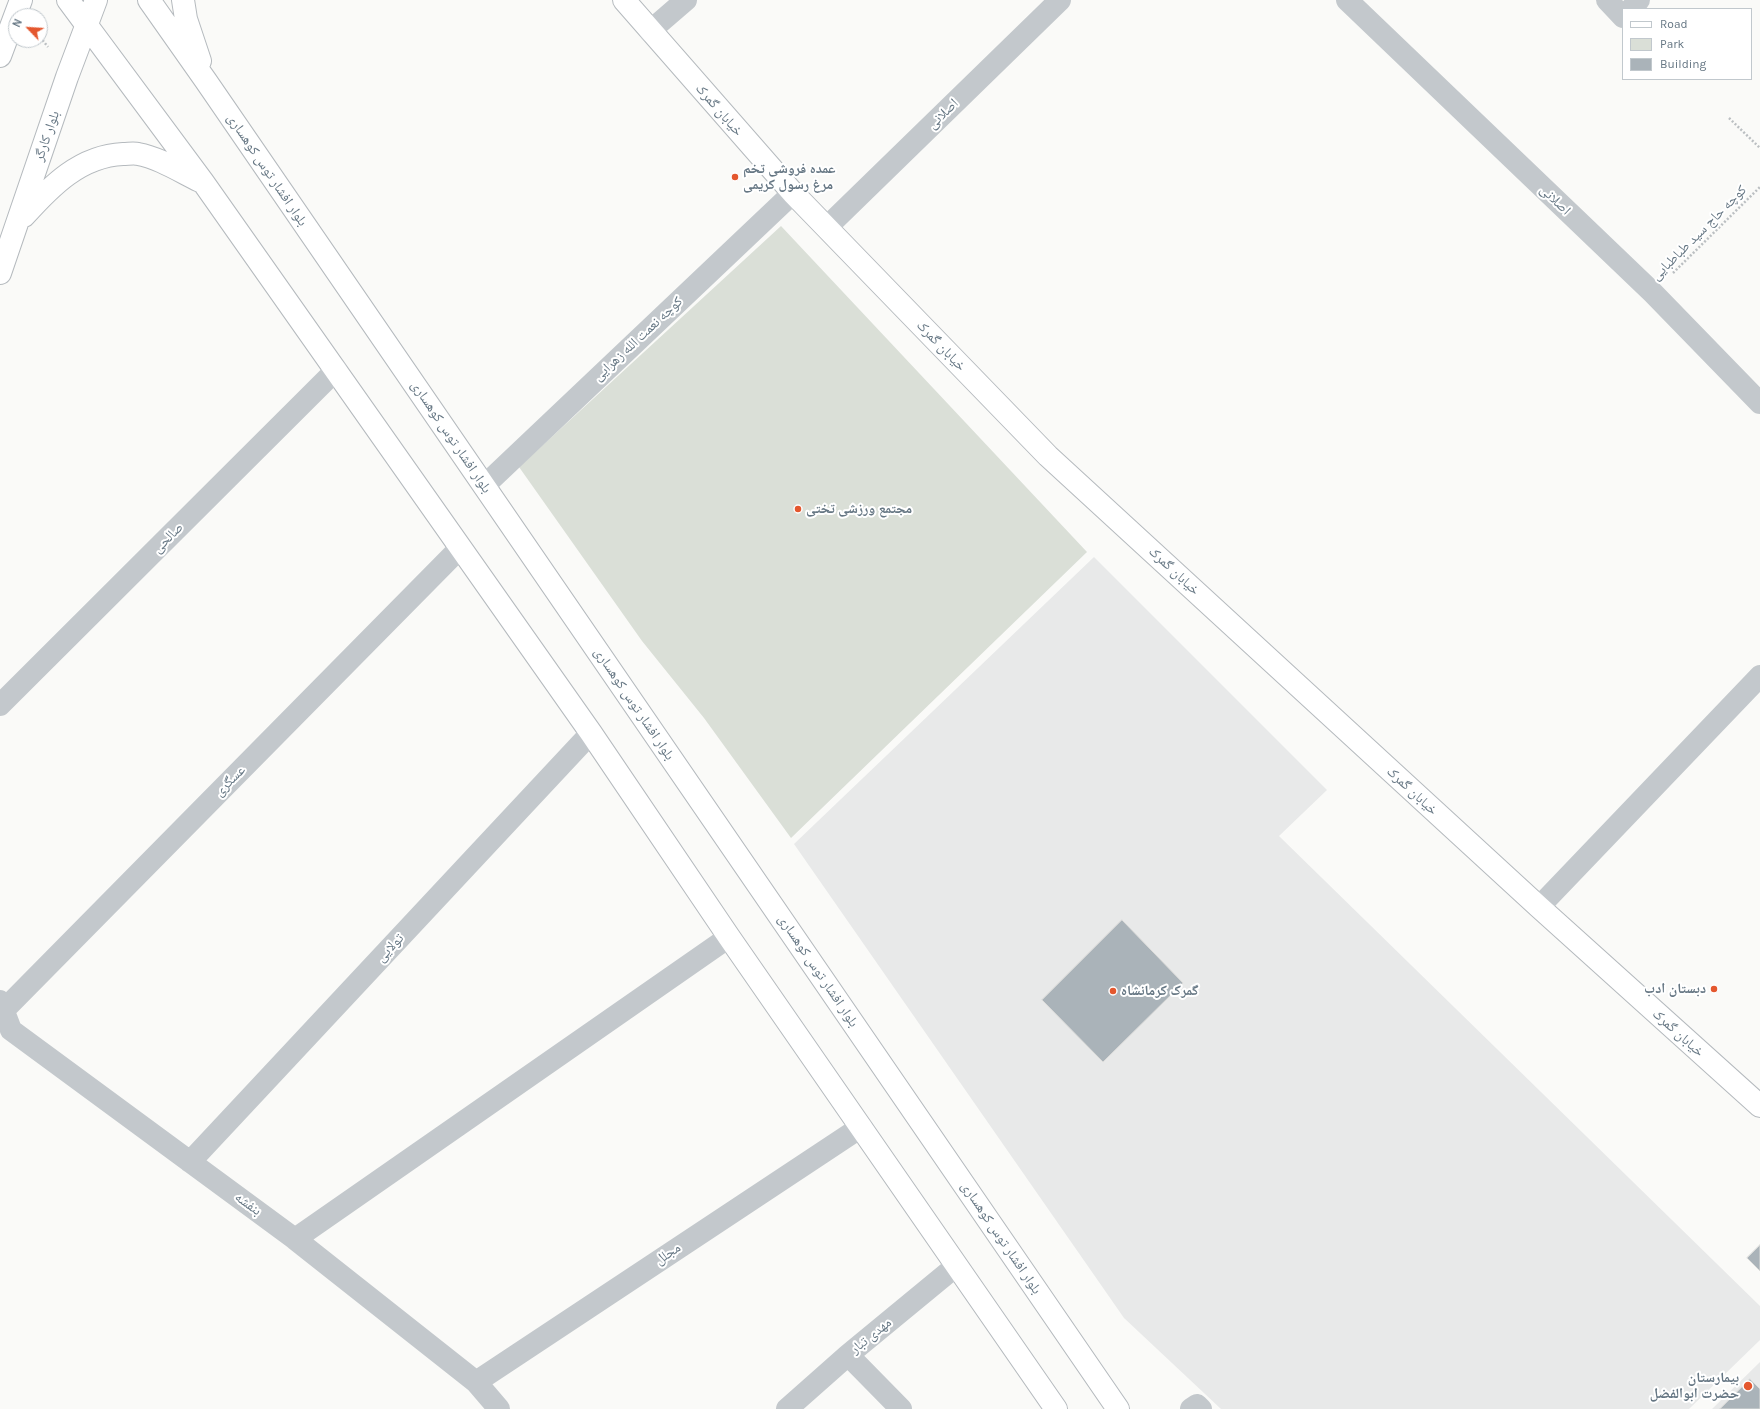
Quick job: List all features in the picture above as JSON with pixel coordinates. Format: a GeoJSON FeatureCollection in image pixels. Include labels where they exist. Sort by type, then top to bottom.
{"type":"FeatureCollection","features":[{"type":"Feature","properties":{"kind":"main road"},"geometry":{"type":"LineString","coordinates":[[0,56],[21,0]]}},
{"type":"Feature","properties":{"kind":"main road"},"geometry":{"type":"LineString","coordinates":[[68,0],[203,182],[591,733],[729,937],[1056,1409]]}},
{"type":"Feature","properties":{"kind":"main road","name":"بلوار کارگر"},"geometry":{"type":"LineString","coordinates":[[0,273],[67,77],[96,0]]}},
{"type":"Feature","properties":{"kind":"main road","name":"بلوار افشار توس کوهساری"},"geometry":{"type":"LineString","coordinates":[[149,0],[1118,1409]]}},
{"type":"Feature","properties":{"kind":"main road"},"geometry":{"type":"LineString","coordinates":[[183,0],[186,19],[206,81]]}},
{"type":"Feature","properties":{"kind":"main road","name":"خیابان گمرک"},"geometry":{"type":"LineString","coordinates":[[624,0],[793,193],[1048,456],[1539,907],[1760,1106]]}},
{"type":"Feature","properties":{"kind":"main road"},"geometry":{"type":"LineString","coordinates":[[18,223],[48,189],[68,173],[88,162],[113,155],[138,154],[160,161],[203,182]]}},
{"type":"Feature","properties":{"kind":"street"},"geometry":{"type":"LineString","coordinates":[[650,31],[686,0]]}},
{"type":"Feature","properties":{"kind":"street","name":"اصلانی"},"geometry":{"type":"LineString","coordinates":[[826,228],[1060,0]]}},
{"type":"Feature","properties":{"kind":"street","name":"اصلانی"},"geometry":{"type":"LineString","coordinates":[[1347,0],[1653,293],[1760,402]]}},
{"type":"Feature","properties":{"kind":"street"},"geometry":{"type":"LineString","coordinates":[[1607,0],[1622,16]]}},
{"type":"Feature","properties":{"kind":"street"},"geometry":{"type":"LineString","coordinates":[[1632,8],[1639,0]]}},
{"type":"Feature","properties":{"kind":"street","name":"کوچه نعمت الله زهرایی"},"geometry":{"type":"LineString","coordinates":[[484,486],[793,193]]}},
{"type":"Feature","properties":{"kind":"street","name":"صالحی"},"geometry":{"type":"LineString","coordinates":[[0,705],[336,370]]}},
{"type":"Feature","properties":{"kind":"street","name":"عسگری"},"geometry":{"type":"LineString","coordinates":[[1,1009],[460,548]]}},
{"type":"Feature","properties":{"kind":"street"},"geometry":{"type":"LineString","coordinates":[[1539,907],[1760,676]]}},
{"type":"Feature","properties":{"kind":"street","name":"تولایی"},"geometry":{"type":"LineString","coordinates":[[190,1162],[591,733]]}},
{"type":"Feature","properties":{"kind":"street"},"geometry":{"type":"LineString","coordinates":[[295,1239],[729,937]]}},
{"type":"Feature","properties":{"kind":"street","name":"بنفشه"},"geometry":{"type":"LineString","coordinates":[[1,1009],[11,1030],[295,1239],[476,1382],[499,1409]]}},
{"type":"Feature","properties":{"kind":"street","name":"مجلل"},"geometry":{"type":"LineString","coordinates":[[476,1382],[861,1127]]}},
{"type":"Feature","properties":{"kind":"street","name":"مهدی تبار"},"geometry":{"type":"LineString","coordinates":[[787,1409],[848,1355],[956,1266]]}},
{"type":"Feature","properties":{"kind":"street"},"geometry":{"type":"LineString","coordinates":[[848,1355],[902,1409]]}},
{"type":"Feature","properties":{"kind":"street"},"geometry":{"type":"LineString","coordinates":[[1192,1409],[1197,1406],[1201,1409]]}},
{"type":"Feature","properties":{"kind":"path"},"geometry":{"type":"LineString","coordinates":[[1728,118],[1760,148]]}},
{"type":"Feature","properties":{"kind":"path","name":"کوچه حاج سید طباطبایی"},"geometry":{"type":"LineString","coordinates":[[1653,293],[1760,187]]}},
{"type":"Feature","properties":{"kind":"shaded area"},"geometry":{"type":"Polygon","coordinates":[[[1094,557],[1327,790],[1279,836],[1760,1306],[1760,1340],[1689,1409],[1221,1409],[1124,1318],[794,844],[1094,557]]]}},
{"type":"Feature","properties":{"kind":"shaded area","name":"بیمارستان حضرت ابوالفضل"},"geometry":{"type":"Polygon","coordinates":[[[1760,1362],[1760,1409],[1712,1409],[1760,1362]]]}},
{"type":"Feature","properties":{"kind":"green space","name":"مجتمع ورزشی تختی"},"geometry":{"type":"Polygon","coordinates":[[[781,226],[1087,552],[791,838],[704,718],[642,641],[519,467],[781,226]]]}},
{"type":"Feature","properties":{"kind":"building","name":"گمرک کرمانشاه"},"geometry":{"type":"Polygon","coordinates":[[[1122,920],[1183,983],[1103,1062],[1042,1000],[1122,920]]]}},
{"type":"Feature","properties":{"kind":"building"},"geometry":{"type":"Polygon","coordinates":[[[1760,1245],[1760,1271],[1747,1258],[1760,1245]]]}},
{"type":"Feature","properties":{"kind":"building","name":"بیمارستان حضرت ابوالفضل"},"geometry":{"type":"Polygon","coordinates":[[[1750,1379],[1760,1389],[1760,1409],[1720,1409],[1750,1379]]]}},
{"type":"Feature","properties":{"kind":"place","name":"عمده فروشی تخم مرغ رسول کریمی"},"geometry":{"type":"Point","coordinates":[735,177]}},
{"type":"Feature","properties":{"kind":"place","name":"مجتمع ورزشی تختی"},"geometry":{"type":"Point","coordinates":[798,509]}},
{"type":"Feature","properties":{"kind":"place","name":"دبستان ادب"},"geometry":{"type":"Point","coordinates":[1714,989]}},
{"type":"Feature","properties":{"kind":"place","name":"گمرک کرمانشاه"},"geometry":{"type":"Point","coordinates":[1113,991]}},
{"type":"Feature","properties":{"kind":"place","name":"بیمارستان حضرت ابوالفضل"},"geometry":{"type":"Point","coordinates":[1748,1386]}}]}
